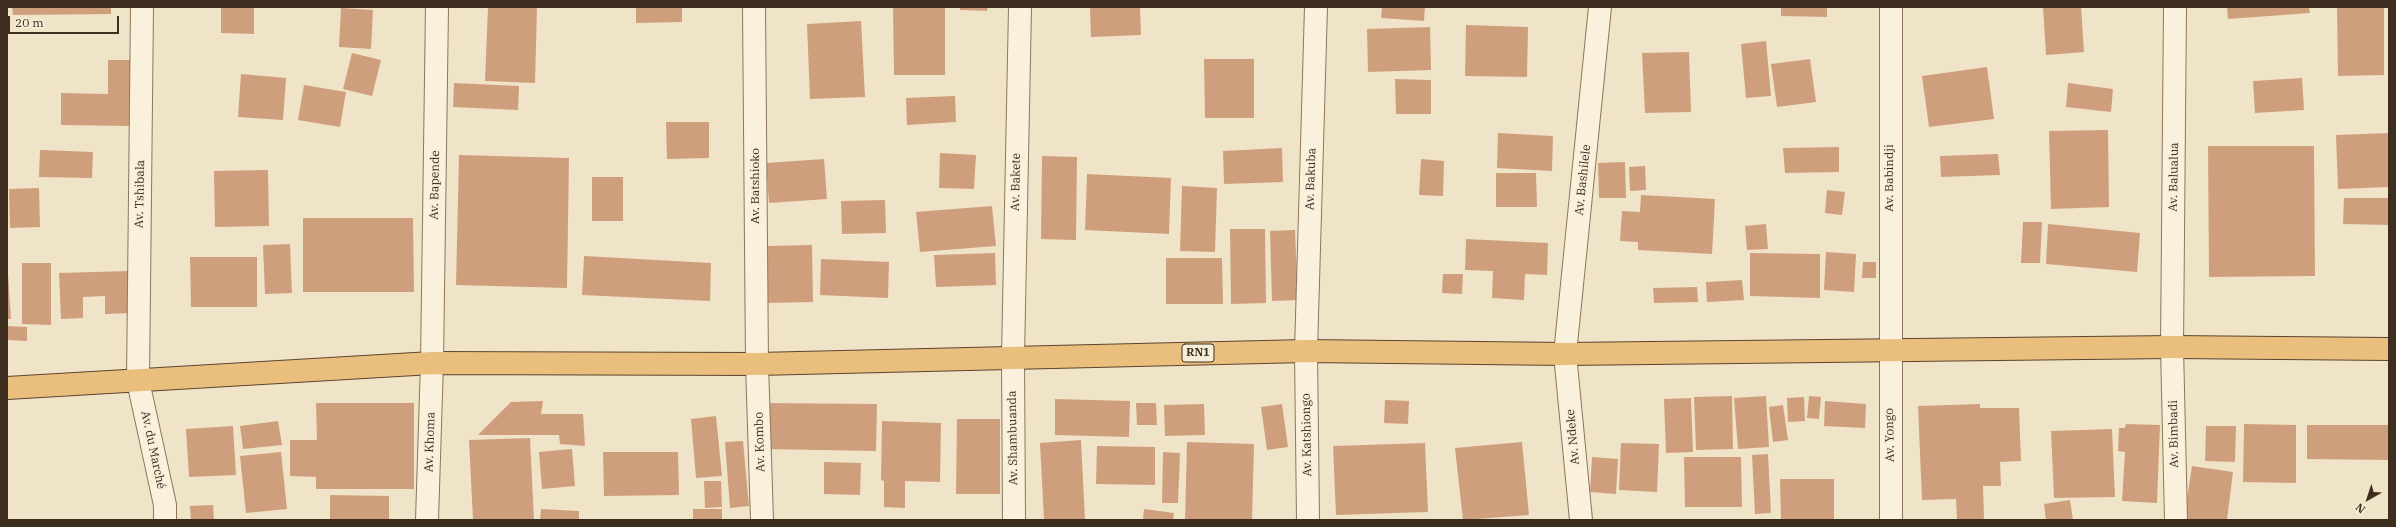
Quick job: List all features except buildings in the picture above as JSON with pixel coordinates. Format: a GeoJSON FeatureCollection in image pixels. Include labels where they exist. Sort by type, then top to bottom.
{"type":"FeatureCollection","features":[{"type":"Feature","properties":{"kind":"highway","name":"RN1"},"geometry":{"type":"LineString","coordinates":[[7,388],[432,363],[757,364],[1012,356],[1306,351],[1565,354],[1889,349],[2172,347],[2389,349]]}},
{"type":"Feature","properties":{"kind":"street","name":"Av. Tshibala"},"geometry":{"type":"LineString","coordinates":[[138,381],[142,7]]}},
{"type":"Feature","properties":{"kind":"street","name":"Av. Bapende"},"geometry":{"type":"LineString","coordinates":[[432,363],[437,7]]}},
{"type":"Feature","properties":{"kind":"street","name":"Av. Batshioko"},"geometry":{"type":"LineString","coordinates":[[754,7],[757,364]]}},
{"type":"Feature","properties":{"kind":"street","name":"Av. Bakete"},"geometry":{"type":"LineString","coordinates":[[1012,356],[1020,7]]}},
{"type":"Feature","properties":{"kind":"street","name":"Av. Bakuba"},"geometry":{"type":"LineString","coordinates":[[1306,351],[1316,7]]}},
{"type":"Feature","properties":{"kind":"street","name":"Av. Bashilele"},"geometry":{"type":"LineString","coordinates":[[1565,354],[1600,7]]}},
{"type":"Feature","properties":{"kind":"street","name":"Av. Babindji"},"geometry":{"type":"LineString","coordinates":[[1889,349],[1891,7]]}},
{"type":"Feature","properties":{"kind":"street","name":"Av. Balualua"},"geometry":{"type":"LineString","coordinates":[[2172,347],[2175,7]]}},
{"type":"Feature","properties":{"kind":"street","name":"Av. Bimbadi"},"geometry":{"type":"LineString","coordinates":[[2172,347],[2176,520]]}},
{"type":"Feature","properties":{"kind":"street","name":"Av. Yongo"},"geometry":{"type":"LineString","coordinates":[[1889,349],[1891,520]]}},
{"type":"Feature","properties":{"kind":"street","name":"Av. Katshiongo"},"geometry":{"type":"LineString","coordinates":[[1306,351],[1308,520]]}},
{"type":"Feature","properties":{"kind":"street","name":"Av. Ndeke"},"geometry":{"type":"LineString","coordinates":[[1565,354],[1581,520]]}},
{"type":"Feature","properties":{"kind":"street","name":"Av. Shambuanda"},"geometry":{"type":"LineString","coordinates":[[1012,356],[1014,520]]}},
{"type":"Feature","properties":{"kind":"street","name":"Av. Khoma"},"geometry":{"type":"LineString","coordinates":[[427,520],[432,363]]}},
{"type":"Feature","properties":{"kind":"street","name":"Av. Kombo"},"geometry":{"type":"LineString","coordinates":[[757,364],[762,520]]}},
{"type":"Feature","properties":{"kind":"street","name":"Av. du Marché"},"geometry":{"type":"LineString","coordinates":[[138,381],[165,505],[164,520]]}}]}
